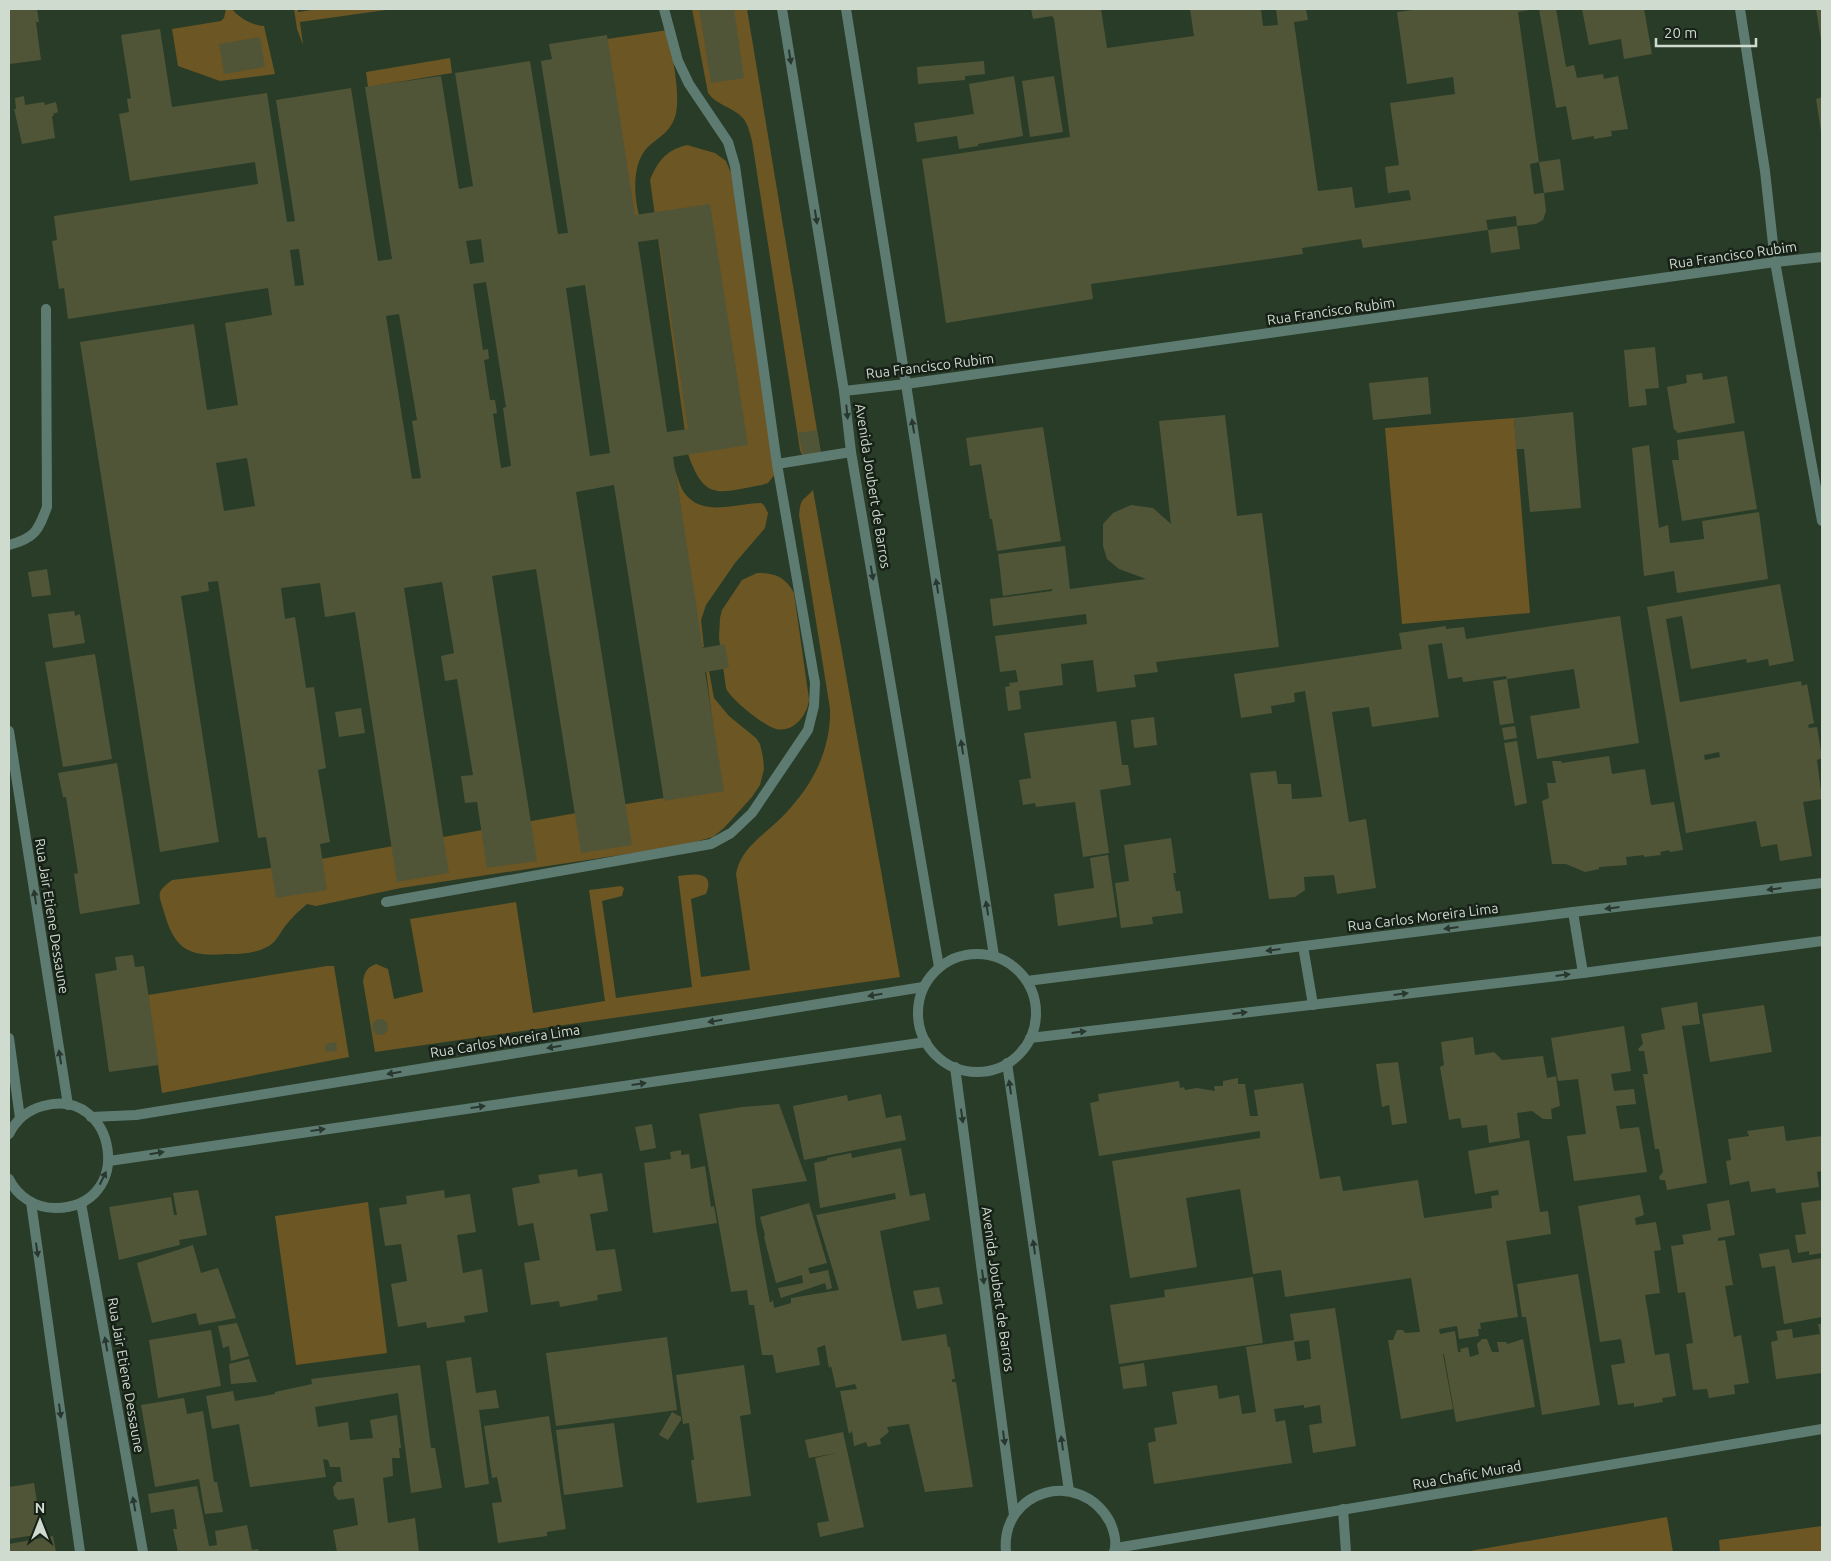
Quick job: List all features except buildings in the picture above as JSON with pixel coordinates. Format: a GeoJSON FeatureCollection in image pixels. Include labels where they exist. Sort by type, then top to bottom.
{"type":"FeatureCollection","features":[{"type":"Feature","properties":{"kind":"street"},"geometry":{"type":"LineString","coordinates":[[386,902],[711,844],[731,834],[752,813],[808,730],[814,706],[815,683],[777,464],[735,166],[728,142],[689,84],[678,61],[664,9]]}},
{"type":"Feature","properties":{"kind":"street","name":"Avenida Joubert de Barros"},"geometry":{"type":"LineString","coordinates":[[782,9],[844,391],[851,452],[939,967]]}},
{"type":"Feature","properties":{"kind":"street"},"geometry":{"type":"LineString","coordinates":[[846,9],[994,956]]}},
{"type":"Feature","properties":{"kind":"street"},"geometry":{"type":"LineString","coordinates":[[1740,9],[1765,171],[1775,262],[1822,521]]}},
{"type":"Feature","properties":{"kind":"street","name":"Rua Francisco Rubim"},"geometry":{"type":"LineString","coordinates":[[844,391],[1822,257]]}},
{"type":"Feature","properties":{"kind":"street"},"geometry":{"type":"LineString","coordinates":[[9,545],[24,541],[39,529],[47,507],[46,309]]}},
{"type":"Feature","properties":{"kind":"street"},"geometry":{"type":"LineString","coordinates":[[777,464],[851,452]]}},
{"type":"Feature","properties":{"kind":"street","name":"Rua Jair Etiene Dessaune"},"geometry":{"type":"LineString","coordinates":[[9,731],[68,1105]]}},
{"type":"Feature","properties":{"kind":"street","name":"Rua Carlos Moreira Lima"},"geometry":{"type":"LineString","coordinates":[[1027,981],[1573,912],[1822,883]]}},
{"type":"Feature","properties":{"kind":"street"},"geometry":{"type":"LineString","coordinates":[[1573,912],[1583,973]]}},
{"type":"Feature","properties":{"kind":"street"},"geometry":{"type":"LineString","coordinates":[[1030,1038],[1583,973],[1822,941]]}},
{"type":"Feature","properties":{"kind":"street"},"geometry":{"type":"LineString","coordinates":[[1303,946],[1313,1005]]}},
{"type":"Feature","properties":{"kind":"street"},"geometry":{"type":"LineString","coordinates":[[974,954],[994,956],[1013,966],[1027,981],[1033,994],[1036,1009],[1035,1024],[1030,1038],[1021,1052],[1007,1063],[991,1070],[972,1071],[955,1068],[934,1053],[926,1042],[917,1015],[923,987],[939,967],[956,957],[974,954]]}},
{"type":"Feature","properties":{"kind":"street","name":"Rua Carlos Moreira Lima"},"geometry":{"type":"LineString","coordinates":[[91,1117],[146,1114],[923,987]]}},
{"type":"Feature","properties":{"kind":"street"},"geometry":{"type":"LineString","coordinates":[[9,1038],[20,1118]]}},
{"type":"Feature","properties":{"kind":"street"},"geometry":{"type":"LineString","coordinates":[[109,1161],[926,1042]]}},
{"type":"Feature","properties":{"kind":"street"},"geometry":{"type":"LineString","coordinates":[[1007,1063],[1069,1491]]}},
{"type":"Feature","properties":{"kind":"street","name":"Avenida Joubert de Barros"},"geometry":{"type":"LineString","coordinates":[[955,1068],[1014,1515]]}},
{"type":"Feature","properties":{"kind":"street"},"geometry":{"type":"LineString","coordinates":[[9,1134],[20,1118],[28,1112],[47,1105],[68,1105],[91,1117],[105,1137],[109,1151],[107,1171],[97,1190],[81,1203],[72,1206],[50,1208],[31,1202],[15,1189],[9,1179]]}},
{"type":"Feature","properties":{"kind":"street"},"geometry":{"type":"LineString","coordinates":[[31,1202],[80,1552]]}},
{"type":"Feature","properties":{"kind":"street","name":"Rua Jair Etiene Dessaune"},"geometry":{"type":"LineString","coordinates":[[81,1203],[143,1552]]}},
{"type":"Feature","properties":{"kind":"street","name":"Rua Chafic Murad"},"geometry":{"type":"LineString","coordinates":[[1115,1550],[1343,1509],[1822,1429]]}},
{"type":"Feature","properties":{"kind":"street"},"geometry":{"type":"LineString","coordinates":[[1003,1552],[1007,1532],[1014,1515],[1025,1503],[1038,1495],[1054,1491],[1069,1491],[1088,1498],[1104,1511],[1113,1528],[1115,1550]]}},
{"type":"Feature","properties":{"kind":"street"},"geometry":{"type":"LineString","coordinates":[[1343,1509],[1346,1552]]}},
{"type":"Feature","properties":{"kind":"shaded area"},"geometry":{"type":"Polygon","coordinates":[[[226,9],[232,9],[251,23],[264,26],[275,74],[220,81],[178,66],[172,29],[221,21],[224,18],[226,9]]]}},
{"type":"Feature","properties":{"kind":"shaded area"},"geometry":{"type":"Polygon","coordinates":[[[294,9],[298,9],[298,12],[318,9],[393,9],[300,22],[303,45],[297,29],[294,9]]]}},
{"type":"Feature","properties":{"kind":"shaded area"},"geometry":{"type":"Polygon","coordinates":[[[692,9],[747,9],[821,454],[802,455],[800,450],[750,132],[739,114],[715,100],[708,93],[692,9]]]}},
{"type":"Feature","properties":{"kind":"shaded area"},"geometry":{"type":"Polygon","coordinates":[[[668,30],[677,86],[677,108],[673,123],[663,135],[647,148],[639,162],[635,189],[639,215],[633,215],[607,39],[668,30]]]}},
{"type":"Feature","properties":{"kind":"shaded area"},"geometry":{"type":"Polygon","coordinates":[[[450,58],[452,73],[368,87],[366,72],[450,58]]]}},
{"type":"Feature","properties":{"kind":"shaded area"},"geometry":{"type":"Polygon","coordinates":[[[687,145],[715,153],[726,161],[731,173],[776,473],[768,483],[735,490],[715,490],[708,487],[694,470],[688,454],[650,180],[656,167],[668,153],[687,145]]]}},
{"type":"Feature","properties":{"kind":"shaded area"},"geometry":{"type":"Polygon","coordinates":[[[1514,418],[1530,613],[1402,624],[1385,428],[1514,418]]]}},
{"type":"Feature","properties":{"kind":"shaded area"},"geometry":{"type":"Polygon","coordinates":[[[675,469],[679,483],[686,495],[702,506],[721,507],[761,503],[768,513],[765,528],[735,563],[706,605],[701,620],[704,647],[701,648],[675,469]]]}},
{"type":"Feature","properties":{"kind":"shaded area"},"geometry":{"type":"Polygon","coordinates":[[[813,490],[900,977],[375,1052],[363,981],[364,975],[370,967],[376,964],[388,969],[394,999],[423,992],[410,919],[516,902],[533,1013],[605,1001],[589,890],[621,886],[624,888],[622,896],[602,901],[616,998],[692,987],[678,876],[696,874],[705,877],[708,881],[706,894],[691,899],[701,977],[750,970],[736,874],[738,865],[748,850],[792,806],[810,782],[823,754],[829,725],[830,709],[799,515],[801,502],[813,490]]]}},
{"type":"Feature","properties":{"kind":"shaded area"},"geometry":{"type":"Polygon","coordinates":[[[757,573],[779,577],[787,583],[794,593],[809,699],[803,716],[789,728],[776,729],[756,718],[734,699],[726,688],[719,638],[722,610],[742,580],[757,573]]]}},
{"type":"Feature","properties":{"kind":"shaded area"},"geometry":{"type":"Polygon","coordinates":[[[706,670],[709,671],[714,698],[729,716],[756,738],[760,744],[764,769],[760,785],[752,797],[724,828],[713,837],[680,846],[401,888],[316,906],[307,904],[291,919],[272,944],[249,953],[215,955],[194,952],[186,949],[179,943],[168,925],[160,893],[172,880],[271,868],[626,804],[721,789],[706,670]]]}},
{"type":"Feature","properties":{"kind":"shaded area"},"geometry":{"type":"Polygon","coordinates":[[[334,966],[349,1057],[162,1093],[148,995],[334,966]]]}},
{"type":"Feature","properties":{"kind":"shaded area"},"geometry":{"type":"Polygon","coordinates":[[[368,1202],[387,1353],[296,1365],[275,1216],[368,1202]]]}},
{"type":"Feature","properties":{"kind":"shaded area"},"geometry":{"type":"Polygon","coordinates":[[[1667,1517],[1673,1552],[1464,1552],[1667,1517]]]}},
{"type":"Feature","properties":{"kind":"shaded area"},"geometry":{"type":"Polygon","coordinates":[[[1822,1526],[1822,1552],[1720,1552],[1719,1540],[1822,1526]]]}}]}
